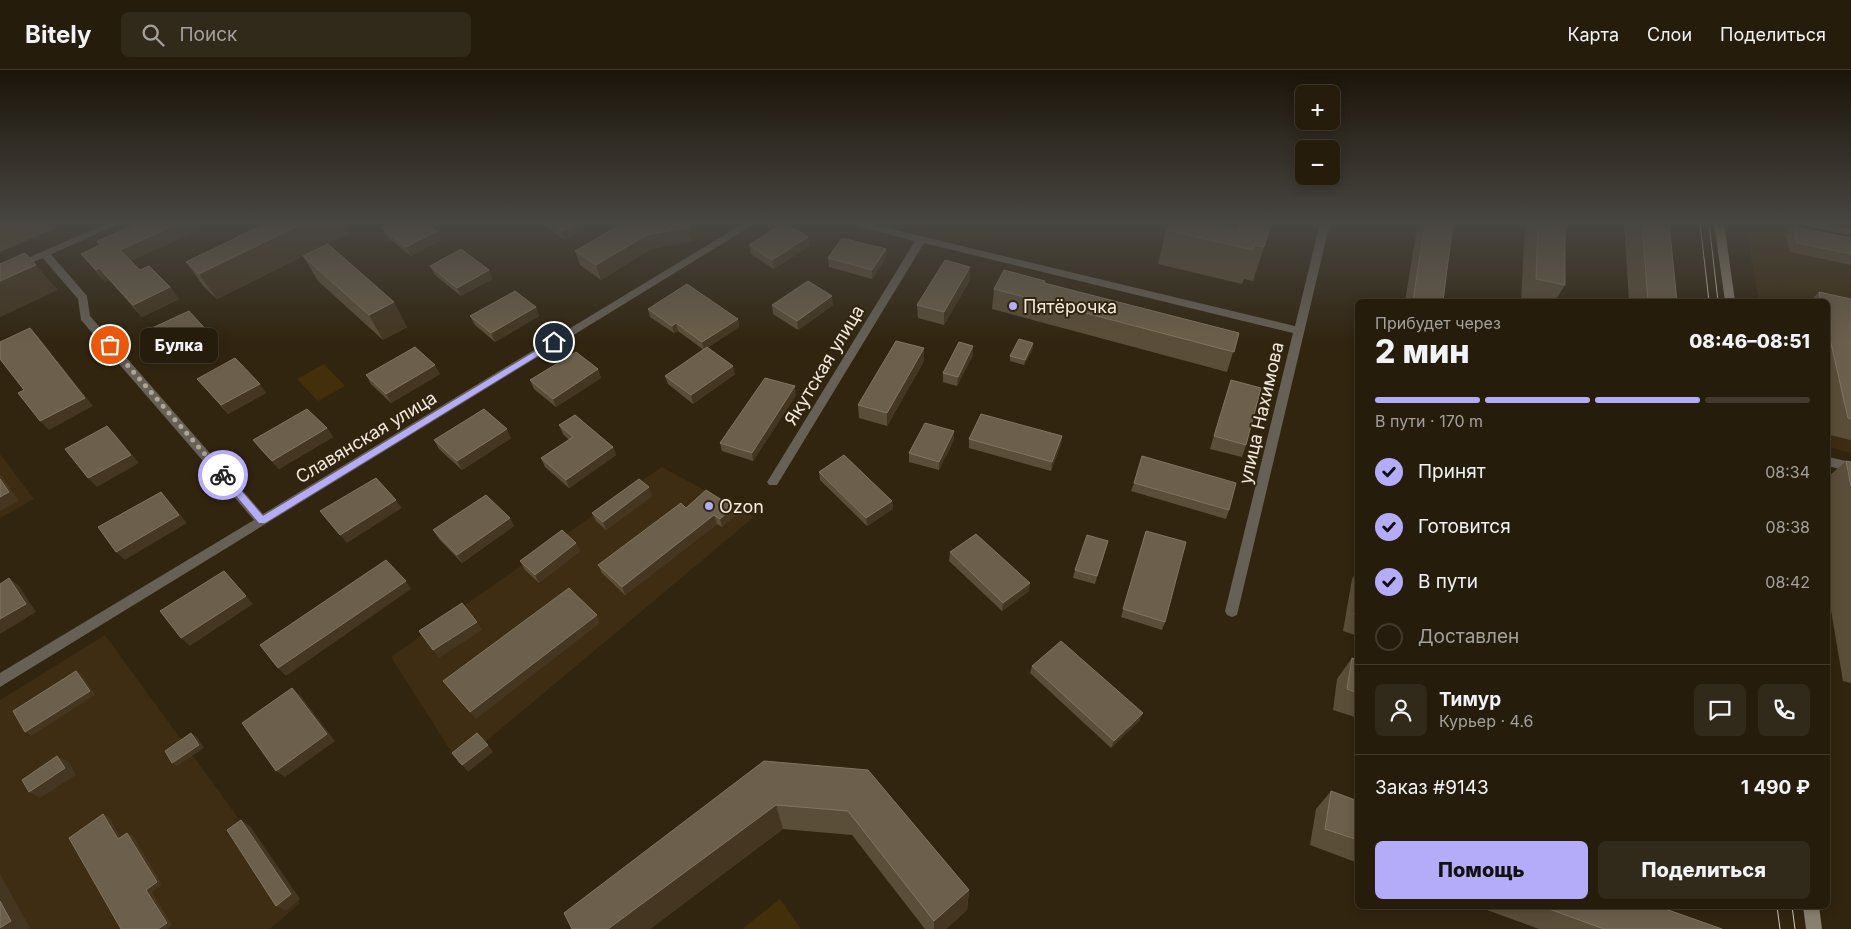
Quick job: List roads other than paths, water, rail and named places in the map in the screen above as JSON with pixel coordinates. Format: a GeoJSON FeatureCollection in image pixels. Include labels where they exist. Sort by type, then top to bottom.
{"type":"FeatureCollection","features":[{"type":"Feature","properties":{"kind":"main road"},"geometry":{"type":"LineString","coordinates":[[1725,263],[1730,299]]}},
{"type":"Feature","properties":{"kind":"main road"},"geometry":{"type":"LineString","coordinates":[[1811,909],[1814,929]]}},
{"type":"Feature","properties":{"kind":"street"},"geometry":{"type":"LineString","coordinates":[[0,274],[25,263]]}},
{"type":"Feature","properties":{"kind":"street"},"geometry":{"type":"LineString","coordinates":[[53,263],[84,298],[85,317],[262,521]]}},
{"type":"Feature","properties":{"kind":"street","name":"Славянская улица"},"geometry":{"type":"LineString","coordinates":[[0,681],[685,263]]}},
{"type":"Feature","properties":{"kind":"street","name":"Якутская улица"},"geometry":{"type":"LineString","coordinates":[[774,482],[906,263]]}},
{"type":"Feature","properties":{"kind":"street"},"geometry":{"type":"LineString","coordinates":[[1017,263],[1298,330]]}},
{"type":"Feature","properties":{"kind":"street","name":"улица Нахимова"},"geometry":{"type":"LineString","coordinates":[[1232,611],[1315,263]]}},
{"type":"Feature","properties":{"kind":"street"},"geometry":{"type":"LineString","coordinates":[[1830,463],[1851,468]]}},
{"type":"Feature","properties":{"kind":"tram line"},"geometry":{"type":"LineString","coordinates":[[1705,263],[1709,299]]}},
{"type":"Feature","properties":{"kind":"tram line"},"geometry":{"type":"LineString","coordinates":[[1714,263],[1718,299]]}},
{"type":"Feature","properties":{"kind":"tram line"},"geometry":{"type":"LineString","coordinates":[[1777,909],[1780,929]]}},
{"type":"Feature","properties":{"kind":"tram line"},"geometry":{"type":"LineString","coordinates":[[1792,909],[1795,929]]}},
{"type":"Feature","properties":{"kind":"place","name":"Пятёрочка"},"geometry":{"type":"Point","coordinates":[1013,306]}},
{"type":"Feature","properties":{"kind":"place","name":"Булка"},"geometry":{"type":"Point","coordinates":[110,345]}},
{"type":"Feature","properties":{"kind":"place","name":"Ozon"},"geometry":{"type":"Point","coordinates":[709,506]}}]}
